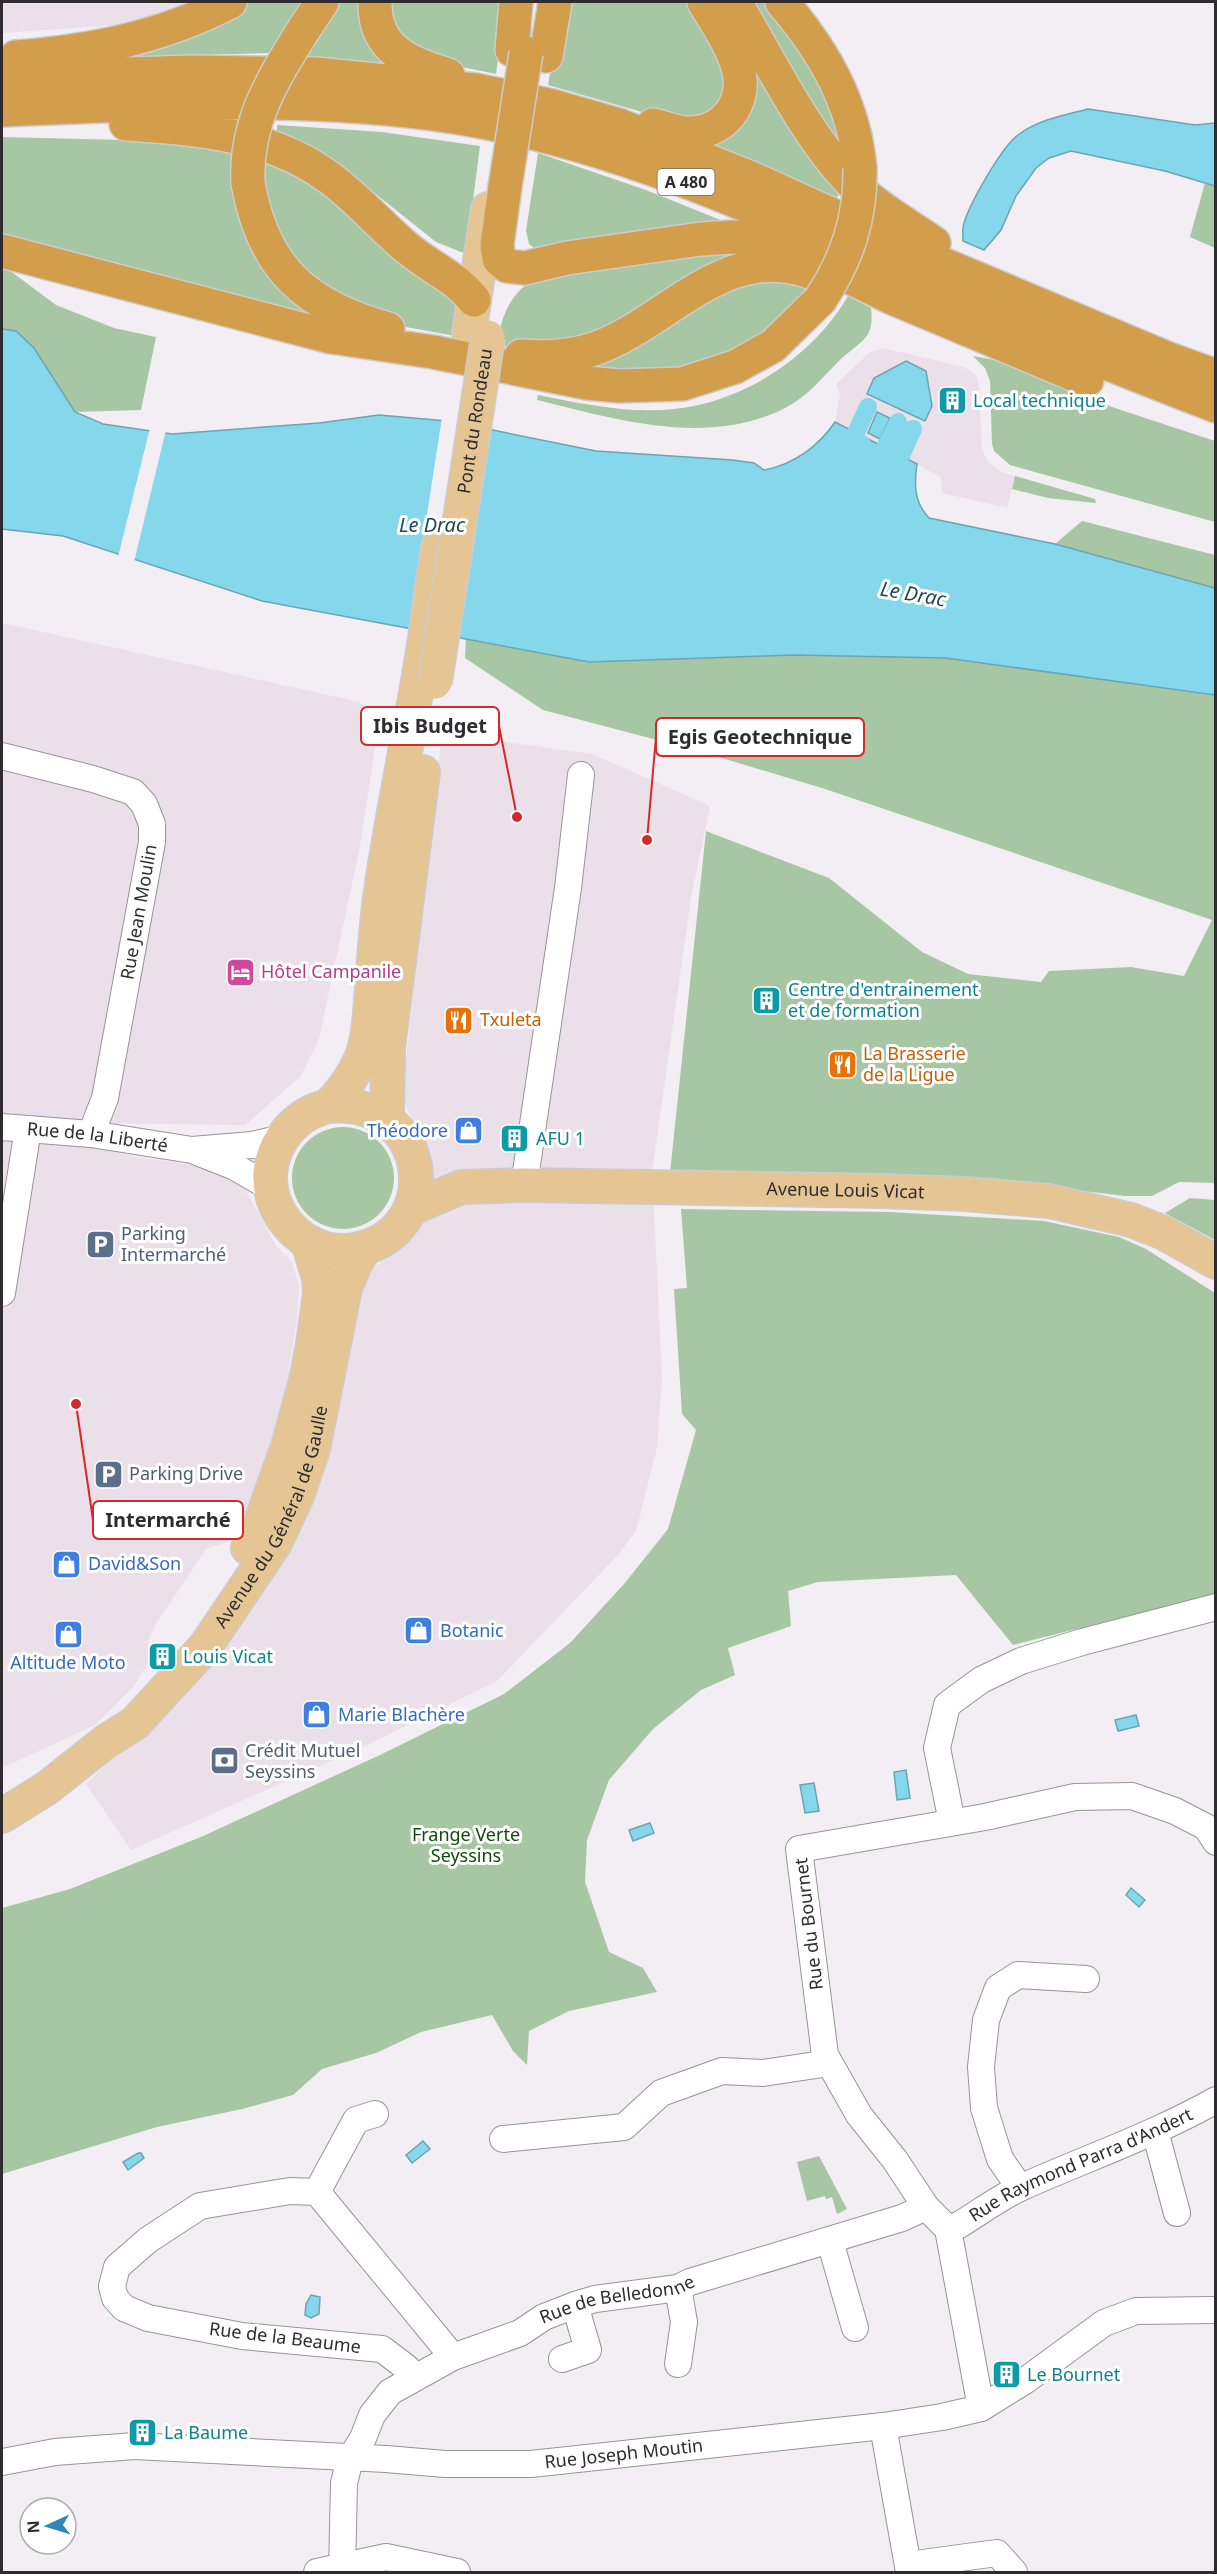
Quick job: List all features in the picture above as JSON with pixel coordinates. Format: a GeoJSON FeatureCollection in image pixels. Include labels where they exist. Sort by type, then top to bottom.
{"type":"FeatureCollection","features":[{"type":"Feature","properties":{"kind":"highway"},"geometry":{"type":"LineString","coordinates":[[2,58],[73,51],[119,43],[186,22],[230,2]]}},
{"type":"Feature","properties":{"kind":"highway"},"geometry":{"type":"LineString","coordinates":[[322,2],[283,62],[254,121],[248,153],[248,183],[256,218],[269,249],[297,284],[336,312],[369,324],[499,353],[563,356],[595,349],[626,335],[713,280],[745,269],[774,267],[806,270],[856,289],[907,265]]}},
{"type":"Feature","properties":{"kind":"highway"},"geometry":{"type":"LineString","coordinates":[[375,2],[378,26],[383,38],[394,51],[406,60],[456,78],[476,90]]}},
{"type":"Feature","properties":{"kind":"highway"},"geometry":{"type":"LineString","coordinates":[[516,2],[530,53]]}},
{"type":"Feature","properties":{"kind":"highway"},"geometry":{"type":"LineString","coordinates":[[531,119],[530,53],[533,2]]}},
{"type":"Feature","properties":{"kind":"highway"},"geometry":{"type":"LineString","coordinates":[[555,2],[530,53],[497,244],[499,259],[507,266],[525,268],[617,250],[733,237],[764,242],[807,256],[907,265],[988,312],[1113,391],[1215,427]]}},
{"type":"Feature","properties":{"kind":"highway"},"geometry":{"type":"LineString","coordinates":[[619,125],[639,122],[683,133],[697,132],[718,126],[734,111],[740,95],[738,66],[704,2]]}},
{"type":"Feature","properties":{"kind":"highway"},"geometry":{"type":"LineString","coordinates":[[735,2],[828,154],[849,180],[866,196],[907,265],[988,312],[1102,363],[1215,406]]}},
{"type":"Feature","properties":{"kind":"highway"},"geometry":{"type":"LineString","coordinates":[[2,251],[331,337],[433,352],[587,383],[619,386],[682,384],[735,367],[773,346],[820,300],[842,263],[850,241],[858,208],[860,168],[854,126],[838,82],[808,34],[782,2]]}},
{"type":"Feature","properties":{"kind":"highway","name":"A 480"},"geometry":{"type":"LineString","coordinates":[[2,78],[190,72],[316,74],[476,90],[553,106],[619,125],[751,178],[907,265]]}},
{"type":"Feature","properties":{"kind":"highway","name":"A 480"},"geometry":{"type":"LineString","coordinates":[[2,110],[229,103],[362,107],[460,118],[594,150],[649,168],[907,265]]}},
{"type":"Feature","properties":{"kind":"highway"},"geometry":{"type":"LineString","coordinates":[[2,119],[168,127],[231,135],[264,143],[298,158],[333,179],[404,246],[460,285],[474,300]]}},
{"type":"Feature","properties":{"kind":"highway"},"geometry":{"type":"LineString","coordinates":[[988,312],[1158,355],[1215,376]]}},
{"type":"Feature","properties":{"kind":"main road"},"geometry":{"type":"LineString","coordinates":[[523,2],[530,53]]}},
{"type":"Feature","properties":{"kind":"main road"},"geometry":{"type":"LineString","coordinates":[[530,53],[544,2]]}},
{"type":"Feature","properties":{"kind":"main road"},"geometry":{"type":"LineString","coordinates":[[478,335],[474,300],[506,187],[531,119]]}},
{"type":"Feature","properties":{"kind":"main road"},"geometry":{"type":"LineString","coordinates":[[478,335],[507,266]]}},
{"type":"Feature","properties":{"kind":"main road","name":"Pont du Rondeau"},"geometry":{"type":"LineString","coordinates":[[427,681],[478,335]]}},
{"type":"Feature","properties":{"kind":"main road"},"geometry":{"type":"LineString","coordinates":[[328,1106],[352,1075],[366,1044],[381,890],[427,681]]}},
{"type":"Feature","properties":{"kind":"main road"},"geometry":{"type":"LineString","coordinates":[[387,1119],[388,1048],[427,681]]}},
{"type":"Feature","properties":{"kind":"main road"},"geometry":{"type":"LineString","coordinates":[[328,1106],[359,1106],[387,1119],[404,1137],[414,1160],[416,1185],[410,1209],[392,1233],[365,1248],[336,1251],[308,1242],[297,1234],[279,1214],[271,1188],[272,1162],[282,1138],[302,1117],[328,1106]]}},
{"type":"Feature","properties":{"kind":"main road"},"geometry":{"type":"LineString","coordinates":[[414,1160],[436,1176],[461,1187]]}},
{"type":"Feature","properties":{"kind":"main road","name":"Avenue Louis Vicat"},"geometry":{"type":"LineString","coordinates":[[461,1187],[524,1185],[879,1191],[965,1194],[1049,1201],[1131,1220],[1162,1232],[1215,1263]]}},
{"type":"Feature","properties":{"kind":"main road"},"geometry":{"type":"LineString","coordinates":[[410,1209],[461,1187]]}},
{"type":"Feature","properties":{"kind":"main road","name":"Avenue du Général de Gaulle"},"geometry":{"type":"LineString","coordinates":[[105,1742],[127,1712],[156,1681],[196,1630],[256,1536],[288,1446],[306,1381],[313,1344],[320,1293],[319,1278],[308,1242]]}},
{"type":"Feature","properties":{"kind":"main road","name":"Avenue du Général de Gaulle"},"geometry":{"type":"LineString","coordinates":[[2,1816],[47,1788],[105,1742],[135,1723],[205,1647],[275,1543],[297,1496],[313,1449],[345,1287],[365,1248]]}},
{"type":"Feature","properties":{"kind":"street","name":"Rue Jean Moulin"},"geometry":{"type":"LineString","coordinates":[[2,756],[93,778],[133,792],[144,804],[152,824],[152,842],[105,1098],[91,1134]]}},
{"type":"Feature","properties":{"kind":"street"},"geometry":{"type":"LineString","coordinates":[[524,1185],[568,888],[581,775]]}},
{"type":"Feature","properties":{"kind":"street","name":"Rue de la Liberté"},"geometry":{"type":"LineString","coordinates":[[2,1127],[91,1134],[192,1150],[235,1167],[271,1188]]}},
{"type":"Feature","properties":{"kind":"street"},"geometry":{"type":"LineString","coordinates":[[2,1293],[28,1129]]}},
{"type":"Feature","properties":{"kind":"street","name":"Rue de la Liberté"},"geometry":{"type":"LineString","coordinates":[[192,1150],[252,1145],[282,1138]]}},
{"type":"Feature","properties":{"kind":"street"},"geometry":{"type":"LineString","coordinates":[[1212,1828],[1175,1811],[1132,1796],[1075,1797],[952,1822],[937,1748],[947,1705],[981,1680],[1021,1661],[1082,1642],[1215,1607]]}},
{"type":"Feature","properties":{"kind":"street","name":"Rue du Bournet"},"geometry":{"type":"LineString","coordinates":[[948,2229],[926,2207],[896,2160],[859,2115],[829,2063],[821,2032],[799,1849],[952,1822]]}},
{"type":"Feature","properties":{"kind":"street"},"geometry":{"type":"LineString","coordinates":[[1020,2188],[1000,2158],[984,2108],[981,2067],[986,2020],[998,1988],[1018,1975],[1086,1980]]}},
{"type":"Feature","properties":{"kind":"street"},"geometry":{"type":"LineString","coordinates":[[503,2139],[624,2127],[661,2094],[722,2071],[763,2073],[829,2063]]}},
{"type":"Feature","properties":{"kind":"street","name":"Rue Raymond Parra d'Andert"},"geometry":{"type":"LineString","coordinates":[[948,2229],[1020,2188],[1155,2131],[1215,2100]]}},
{"type":"Feature","properties":{"kind":"street"},"geometry":{"type":"LineString","coordinates":[[375,2114],[356,2120],[317,2192],[453,2357]]}},
{"type":"Feature","properties":{"kind":"street"},"geometry":{"type":"LineString","coordinates":[[1155,2131],[1177,2213]]}},
{"type":"Feature","properties":{"kind":"street","name":"Rue de la Beaume"},"geometry":{"type":"LineString","coordinates":[[317,2192],[290,2191],[201,2206],[148,2240],[117,2267],[112,2286],[115,2298],[123,2308],[148,2318],[232,2334],[382,2349],[407,2368],[413,2378]]}},
{"type":"Feature","properties":{"kind":"street","name":"Rue de Belledonne"},"geometry":{"type":"LineString","coordinates":[[343,2570],[344,2483],[350,2458],[363,2438],[372,2415],[390,2392],[453,2357],[520,2334],[544,2317],[595,2299],[678,2288],[690,2282],[902,2218],[926,2207]]}},
{"type":"Feature","properties":{"kind":"street"},"geometry":{"type":"LineString","coordinates":[[948,2229],[981,2408]]}},
{"type":"Feature","properties":{"kind":"street"},"geometry":{"type":"LineString","coordinates":[[830,2241],[855,2328]]}},
{"type":"Feature","properties":{"kind":"street"},"geometry":{"type":"LineString","coordinates":[[678,2288],[684,2322],[678,2364]]}},
{"type":"Feature","properties":{"kind":"street"},"geometry":{"type":"LineString","coordinates":[[562,2359],[588,2350],[575,2306]]}},
{"type":"Feature","properties":{"kind":"street","name":"Rue Joseph Moutin"},"geometry":{"type":"LineString","coordinates":[[2,2462],[55,2452],[135,2446],[445,2464],[531,2463],[883,2426],[942,2417],[981,2408],[1026,2380],[1104,2323],[1136,2311],[1215,2310]]}},
{"type":"Feature","properties":{"kind":"street"},"geometry":{"type":"LineString","coordinates":[[883,2426],[909,2569],[997,2553],[1014,2572]]}},
{"type":"Feature","properties":{"kind":"street"},"geometry":{"type":"LineString","coordinates":[[317,2572],[343,2570],[386,2557],[458,2572]]}},
{"type":"Feature","properties":{"kind":"shaded area"},"geometry":{"type":"Polygon","coordinates":[[[2,2],[192,2],[171,13],[131,24],[2,33],[2,2]]]}},
{"type":"Feature","properties":{"kind":"shaded area"},"geometry":{"type":"Polygon","coordinates":[[[883,348],[964,367],[976,375],[979,387],[982,449],[989,463],[1002,472],[1015,476],[1007,508],[942,493],[941,477],[835,422],[840,394],[836,384],[869,353],[883,348]]]}},
{"type":"Feature","properties":{"kind":"shaded area"},"geometry":{"type":"Polygon","coordinates":[[[2,623],[360,702],[379,722],[360,846],[319,1039],[301,1076],[245,1125],[2,1122],[2,623]]]}},
{"type":"Feature","properties":{"kind":"shaded area"},"geometry":{"type":"Polygon","coordinates":[[[442,733],[592,754],[710,806],[691,898],[652,1172],[662,1377],[657,1448],[636,1531],[617,1556],[497,1681],[367,1745],[131,1850],[86,1784],[161,1710],[338,1405],[366,1276],[395,1248],[425,1149],[402,1096],[442,733]]]}},
{"type":"Feature","properties":{"kind":"shaded area"},"geometry":{"type":"Polygon","coordinates":[[[2,1124],[130,1156],[192,1165],[242,1183],[276,1246],[292,1262],[299,1286],[297,1319],[289,1368],[292,1419],[246,1536],[206,1549],[157,1622],[148,1641],[149,1661],[134,1686],[95,1725],[2,1768],[2,1124]]]}},
{"type":"Feature","properties":{"kind":"green space"},"geometry":{"type":"Polygon","coordinates":[[[246,2],[305,2],[272,53],[109,57],[222,15],[246,2]]]}},
{"type":"Feature","properties":{"kind":"green space"},"geometry":{"type":"Polygon","coordinates":[[[331,2],[361,2],[385,61],[384,64],[300,55],[331,2]]]}},
{"type":"Feature","properties":{"kind":"green space"},"geometry":{"type":"Polygon","coordinates":[[[385,2],[506,2],[496,74],[432,61],[401,43],[385,2]]]}},
{"type":"Feature","properties":{"kind":"green space"},"geometry":{"type":"Polygon","coordinates":[[[562,2],[689,2],[731,81],[717,114],[673,121],[548,85],[562,2]]]}},
{"type":"Feature","properties":{"kind":"green space"},"geometry":{"type":"Polygon","coordinates":[[[749,2],[774,2],[812,49],[852,171],[749,2]]]}},
{"type":"Feature","properties":{"kind":"green space"},"geometry":{"type":"Polygon","coordinates":[[[743,51],[842,190],[835,200],[713,146],[743,51]]]}},
{"type":"Feature","properties":{"kind":"green space"},"geometry":{"type":"Polygon","coordinates":[[[277,125],[382,132],[480,146],[466,254],[436,242],[357,179],[277,134],[277,125]]]}},
{"type":"Feature","properties":{"kind":"green space"},"geometry":{"type":"Polygon","coordinates":[[[2,137],[163,141],[232,152],[235,203],[247,242],[271,277],[327,321],[2,246],[2,137]]]}},
{"type":"Feature","properties":{"kind":"green space"},"geometry":{"type":"Polygon","coordinates":[[[538,153],[646,190],[723,221],[539,252],[529,244],[526,231],[538,153]]]}},
{"type":"Feature","properties":{"kind":"green space"},"geometry":{"type":"Polygon","coordinates":[[[270,156],[286,162],[458,304],[466,338],[406,327],[361,312],[287,259],[257,171],[270,156]]]}},
{"type":"Feature","properties":{"kind":"green space"},"geometry":{"type":"Polygon","coordinates":[[[1205,183],[1215,186],[1215,248],[1190,237],[1205,183]]]}},
{"type":"Feature","properties":{"kind":"green space"},"geometry":{"type":"Polygon","coordinates":[[[719,249],[754,253],[617,331],[510,347],[497,345],[501,326],[511,301],[532,280],[719,249]]]}},
{"type":"Feature","properties":{"kind":"green space"},"geometry":{"type":"Polygon","coordinates":[[[2,268],[9,270],[56,305],[114,328],[156,337],[141,410],[74,412],[16,331],[2,329],[2,268]]]}},
{"type":"Feature","properties":{"kind":"green space"},"geometry":{"type":"Polygon","coordinates":[[[756,278],[816,283],[795,315],[711,368],[575,373],[689,306],[756,278]]]}},
{"type":"Feature","properties":{"kind":"green space"},"geometry":{"type":"Polygon","coordinates":[[[848,296],[871,308],[872,319],[864,340],[798,400],[783,409],[753,420],[723,426],[691,428],[660,426],[597,415],[537,400],[538,395],[630,410],[660,410],[688,407],[716,400],[743,390],[792,360],[814,341],[848,296]]]}},
{"type":"Feature","properties":{"kind":"green space"},"geometry":{"type":"Polygon","coordinates":[[[973,356],[994,360],[1112,407],[1215,441],[1215,522],[1010,465],[994,451],[990,381],[985,368],[973,356]]]}},
{"type":"Feature","properties":{"kind":"green space"},"geometry":{"type":"Polygon","coordinates":[[[1015,476],[1095,499],[1096,503],[1048,498],[1012,489],[1015,476]]]}},
{"type":"Feature","properties":{"kind":"green space"},"geometry":{"type":"Polygon","coordinates":[[[1082,521],[1215,555],[1215,588],[1055,544],[1082,521]]]}},
{"type":"Feature","properties":{"kind":"green space"},"geometry":{"type":"Polygon","coordinates":[[[466,639],[589,662],[795,655],[946,658],[1215,695],[1215,1183],[1179,1182],[1152,1196],[1125,1196],[1016,1183],[670,1173],[706,831],[829,878],[922,952],[968,974],[1041,982],[1049,971],[1131,967],[1184,976],[1212,920],[825,789],[695,750],[543,710],[465,658],[466,639]]]}},
{"type":"Feature","properties":{"kind":"green space"},"geometry":{"type":"Polygon","coordinates":[[[343,1127],[362,1131],[379,1142],[390,1159],[394,1178],[390,1197],[379,1214],[362,1225],[343,1229],[324,1225],[307,1214],[296,1197],[292,1178],[296,1159],[307,1142],[324,1131],[343,1127]]]}},
{"type":"Feature","properties":{"kind":"green space"},"geometry":{"type":"Polygon","coordinates":[[[1190,1198],[1215,1200],[1215,1240],[1165,1213],[1190,1198]]]}},
{"type":"Feature","properties":{"kind":"green space","name":"Frange Verte Seyssins"},"geometry":{"type":"Polygon","coordinates":[[[681,1209],[890,1212],[1044,1221],[1119,1237],[1146,1249],[1215,1293],[1215,1594],[1013,1645],[956,1575],[818,1582],[788,1591],[791,1626],[728,1648],[735,1675],[701,1690],[653,1729],[609,1780],[587,1840],[585,1882],[609,1952],[643,1968],[657,1992],[569,2011],[529,2031],[527,2065],[513,2051],[492,2015],[421,2032],[376,2053],[322,2069],[293,2095],[242,2109],[157,2127],[2,2174],[2,1908],[70,1889],[201,1837],[380,1755],[504,1694],[570,1643],[624,1584],[668,1529],[696,1430],[682,1414],[674,1289],[687,1288],[681,1209]]]}},
{"type":"Feature","properties":{"kind":"green space"},"geometry":{"type":"Polygon","coordinates":[[[819,2156],[847,2209],[837,2214],[832,2197],[826,2199],[825,2196],[807,2201],[797,2162],[819,2156]]]}},
{"type":"Feature","properties":{"kind":"water"},"geometry":{"type":"Polygon","coordinates":[[[1088,109],[1195,125],[1215,123],[1215,186],[1165,171],[1071,151],[1049,158],[1036,168],[1016,196],[1001,230],[984,250],[963,241],[963,225],[967,214],[995,162],[1011,141],[1042,122],[1088,109]]]}},
{"type":"Feature","properties":{"kind":"water","name":"Le Drac"},"geometry":{"type":"Polygon","coordinates":[[[2,329],[16,331],[34,348],[75,412],[103,424],[172,434],[319,423],[379,415],[448,421],[596,451],[754,463],[764,470],[785,464],[804,453],[829,431],[835,422],[917,464],[916,493],[920,506],[929,518],[1055,544],[1215,588],[1215,695],[946,658],[795,655],[589,662],[262,601],[63,536],[2,529],[2,329]]]}},
{"type":"Feature","properties":{"kind":"water"},"geometry":{"type":"Polygon","coordinates":[[[906,361],[926,371],[932,406],[925,421],[867,394],[874,378],[906,361]]]}},
{"type":"Feature","properties":{"kind":"water"},"geometry":{"type":"Polygon","coordinates":[[[862,404],[875,410],[864,432],[852,426],[862,404]]]}},
{"type":"Feature","properties":{"kind":"water"},"geometry":{"type":"Polygon","coordinates":[[[877,412],[890,418],[880,439],[868,433],[877,412]]]}},
{"type":"Feature","properties":{"kind":"water"},"geometry":{"type":"Polygon","coordinates":[[[893,419],[904,425],[894,446],[882,440],[893,419]]]}},
{"type":"Feature","properties":{"kind":"water"},"geometry":{"type":"Polygon","coordinates":[[[907,426],[919,432],[909,453],[897,447],[907,426]]]}},
{"type":"Feature","properties":{"kind":"water"},"geometry":{"type":"Polygon","coordinates":[[[1136,1715],[1139,1726],[1118,1731],[1115,1720],[1136,1715]]]}},
{"type":"Feature","properties":{"kind":"water"},"geometry":{"type":"Polygon","coordinates":[[[906,1770],[910,1798],[897,1800],[894,1772],[906,1770]]]}},
{"type":"Feature","properties":{"kind":"water"},"geometry":{"type":"Polygon","coordinates":[[[814,1783],[819,1811],[805,1813],[800,1785],[814,1783]]]}},
{"type":"Feature","properties":{"kind":"water"},"geometry":{"type":"Polygon","coordinates":[[[650,1823],[654,1833],[633,1841],[629,1830],[650,1823]]]}},
{"type":"Feature","properties":{"kind":"water"},"geometry":{"type":"Polygon","coordinates":[[[1131,1888],[1145,1900],[1139,1907],[1126,1895],[1131,1888]]]}},
{"type":"Feature","properties":{"kind":"water"},"geometry":{"type":"Polygon","coordinates":[[[423,2141],[430,2149],[412,2163],[406,2155],[423,2141]]]}},
{"type":"Feature","properties":{"kind":"water"},"geometry":{"type":"Polygon","coordinates":[[[141,2153],[144,2158],[128,2170],[123,2162],[141,2153]]]}},
{"type":"Feature","properties":{"kind":"water"},"geometry":{"type":"Polygon","coordinates":[[[311,2295],[320,2297],[319,2314],[311,2318],[305,2315],[306,2304],[311,2295]]]}},
{"type":"Feature","properties":{"kind":"pier"},"geometry":{"type":"Polygon","coordinates":[[[442,417],[485,425],[409,632],[442,417]]]}},
{"type":"Feature","properties":{"kind":"pier"},"geometry":{"type":"Polygon","coordinates":[[[150,428],[166,430],[134,562],[118,557],[150,428]]]}},
{"type":"Feature","properties":{"kind":"waterway"},"geometry":{"type":"LineString","coordinates":[[868,407],[854,437],[872,455],[899,460],[913,429]]}},
{"type":"Feature","properties":{"kind":"waterway"},"geometry":{"type":"LineString","coordinates":[[865,461],[872,455],[883,452],[898,422]]}},
{"type":"Feature","properties":{"kind":"place","name":"Local technique"},"geometry":{"type":"Point","coordinates":[952,401]}},
{"type":"Feature","properties":{"kind":"place","name":"Ibis Budget"},"geometry":{"type":"Point","coordinates":[517,817]}},
{"type":"Feature","properties":{"kind":"place","name":"Egis Geotechnique"},"geometry":{"type":"Point","coordinates":[647,840]}},
{"type":"Feature","properties":{"kind":"place","name":"Hôtel Campanile"},"geometry":{"type":"Point","coordinates":[240,972]}},
{"type":"Feature","properties":{"kind":"place","name":"Centre d'entrainement et de formation"},"geometry":{"type":"Point","coordinates":[767,1000]}},
{"type":"Feature","properties":{"kind":"place","name":"Txuleta"},"geometry":{"type":"Point","coordinates":[459,1020]}},
{"type":"Feature","properties":{"kind":"place","name":"La Brasserie de la Ligue"},"geometry":{"type":"Point","coordinates":[842,1064]}},
{"type":"Feature","properties":{"kind":"place","name":"Théodore"},"geometry":{"type":"Point","coordinates":[469,1131]}},
{"type":"Feature","properties":{"kind":"place","name":"AFU 1"},"geometry":{"type":"Point","coordinates":[515,1139]}},
{"type":"Feature","properties":{"kind":"place","name":"Parking Intermarché"},"geometry":{"type":"Point","coordinates":[100,1244]}},
{"type":"Feature","properties":{"kind":"place","name":"Intermarché"},"geometry":{"type":"Point","coordinates":[76,1404]}},
{"type":"Feature","properties":{"kind":"place","name":"Parking Drive"},"geometry":{"type":"Point","coordinates":[108,1474]}},
{"type":"Feature","properties":{"kind":"place","name":"David&Son"},"geometry":{"type":"Point","coordinates":[67,1564]}},
{"type":"Feature","properties":{"kind":"place","name":"Botanic"},"geometry":{"type":"Point","coordinates":[419,1631]}},
{"type":"Feature","properties":{"kind":"place","name":"Altitude Moto"},"geometry":{"type":"Point","coordinates":[68,1634]}},
{"type":"Feature","properties":{"kind":"place","name":"Louis Vicat"},"geometry":{"type":"Point","coordinates":[162,1657]}},
{"type":"Feature","properties":{"kind":"place","name":"Marie Blachère"},"geometry":{"type":"Point","coordinates":[317,1715]}},
{"type":"Feature","properties":{"kind":"place","name":"Crédit Mutuel Seyssins"},"geometry":{"type":"Point","coordinates":[224,1761]}},
{"type":"Feature","properties":{"kind":"place","name":"Le Bournet"},"geometry":{"type":"Point","coordinates":[1006,2375]}},
{"type":"Feature","properties":{"kind":"place","name":"La Baume"},"geometry":{"type":"Point","coordinates":[143,2433]}}]}
